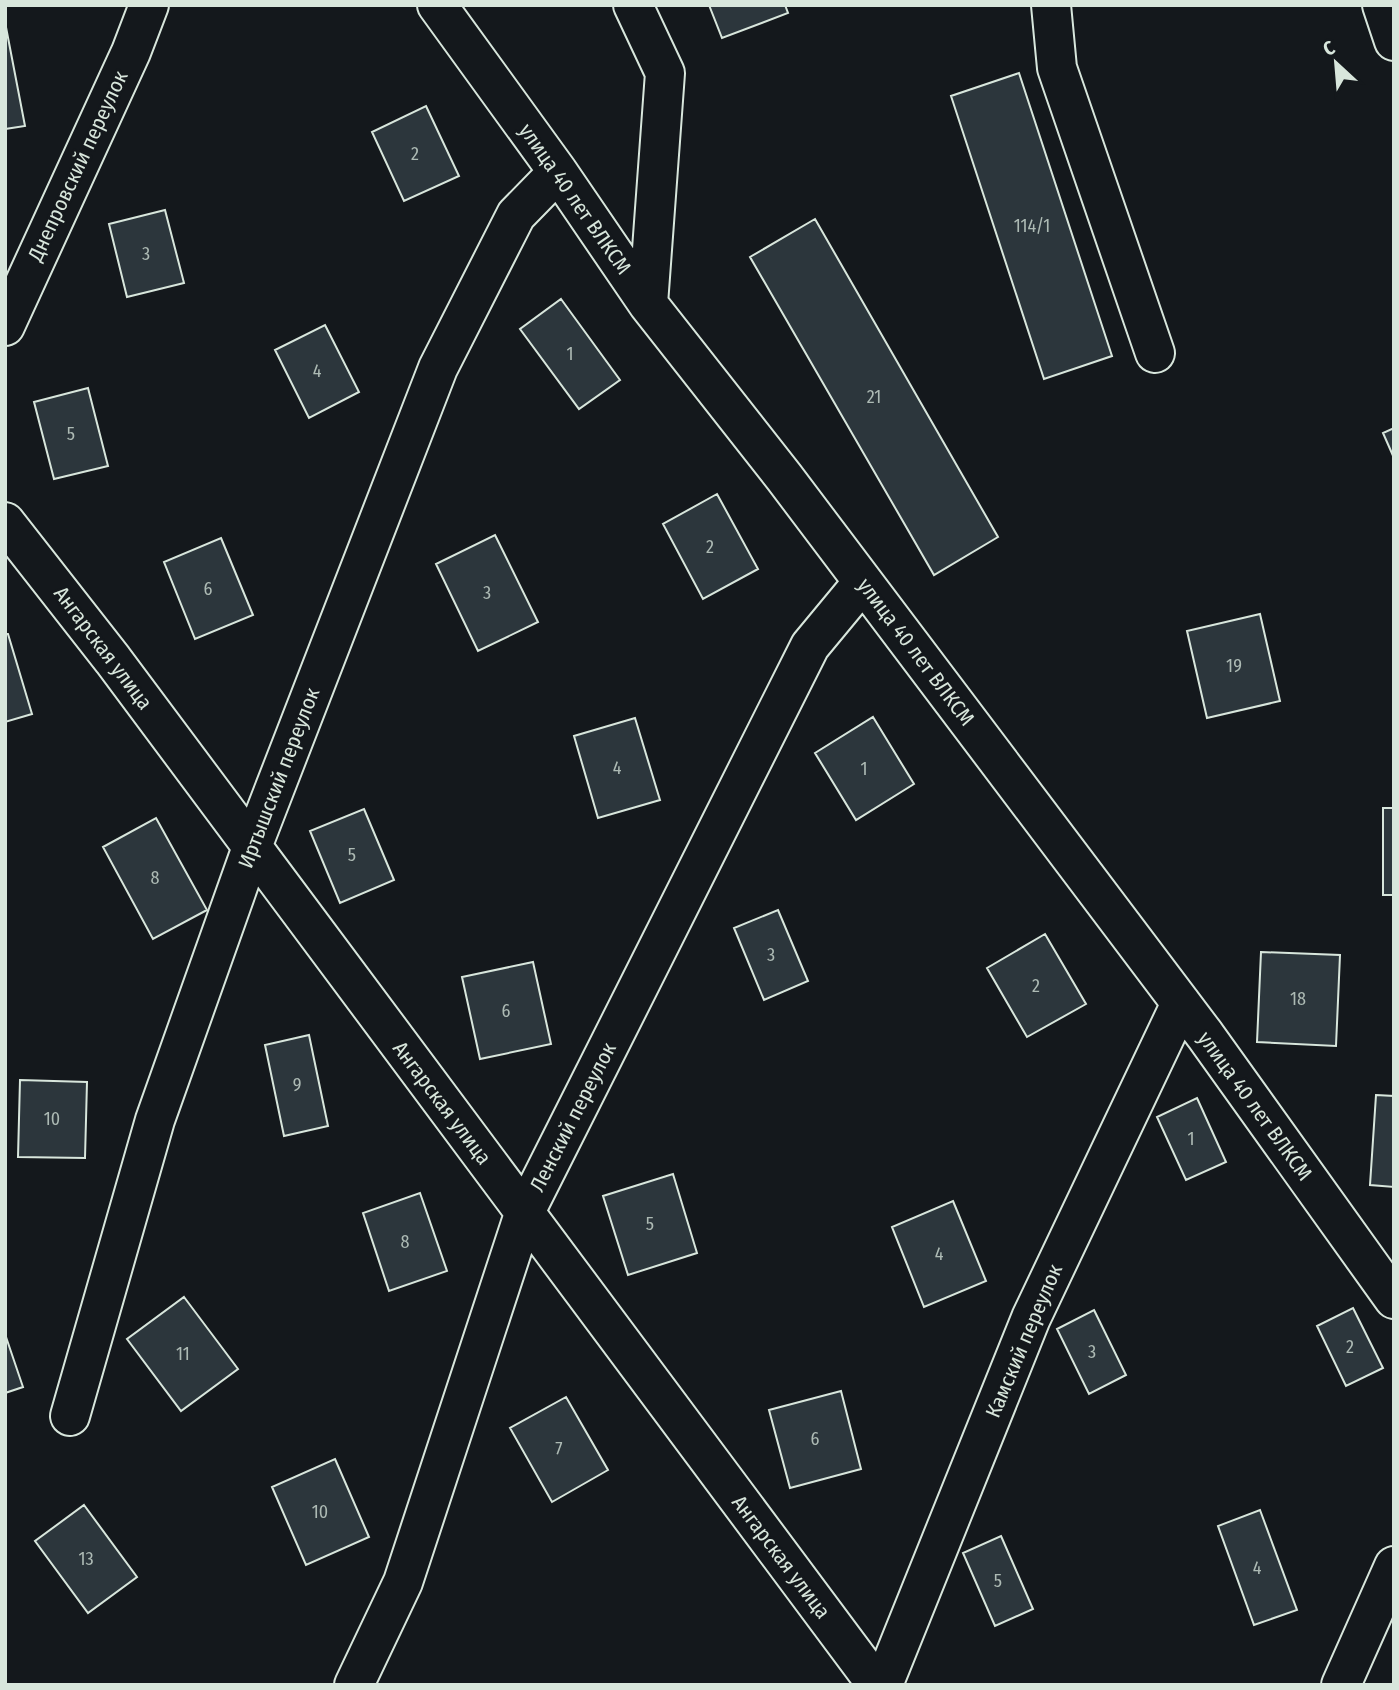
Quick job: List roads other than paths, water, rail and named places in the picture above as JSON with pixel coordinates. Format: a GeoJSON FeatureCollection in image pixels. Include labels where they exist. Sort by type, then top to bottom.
{"type":"FeatureCollection","features":[{"type":"Feature","properties":{"kind":"street","name":"Днепровский переулок"},"geometry":{"type":"LineString","coordinates":[[5,326],[131,52],[149,5]]}},
{"type":"Feature","properties":{"kind":"street","name":"улица 40 лет ВЛКСМ"},"geometry":{"type":"LineString","coordinates":[[438,5],[558,172],[648,304],[863,582],[1181,1003],[1394,1299]]}},
{"type":"Feature","properties":{"kind":"street"},"geometry":{"type":"LineString","coordinates":[[633,5],[665,73],[648,304]]}},
{"type":"Feature","properties":{"kind":"street"},"geometry":{"type":"LineString","coordinates":[[1051,5],[1058,68],[1155,353]]}},
{"type":"Feature","properties":{"kind":"street"},"geometry":{"type":"LineString","coordinates":[[1382,5],[1394,41]]}},
{"type":"Feature","properties":{"kind":"street","name":"Иртышский переулок"},"geometry":{"type":"LineString","coordinates":[[70,1416],[155,1120],[252,847],[438,368],[516,215],[558,172]]}},
{"type":"Feature","properties":{"kind":"street","name":"Ангарская улица"},"geometry":{"type":"LineString","coordinates":[[5,522],[113,660],[877,1685]]}},
{"type":"Feature","properties":{"kind":"street","name":"Ленский переулок"},"geometry":{"type":"LineString","coordinates":[[354,1685],[403,1582],[524,1214],[810,646],[863,582]]}},
{"type":"Feature","properties":{"kind":"street","name":"Камский переулок"},"geometry":{"type":"LineString","coordinates":[[883,1685],[1031,1318],[1181,1003]]}},
{"type":"Feature","properties":{"kind":"street"},"geometry":{"type":"LineString","coordinates":[[1340,1685],[1394,1566]]}}]}
